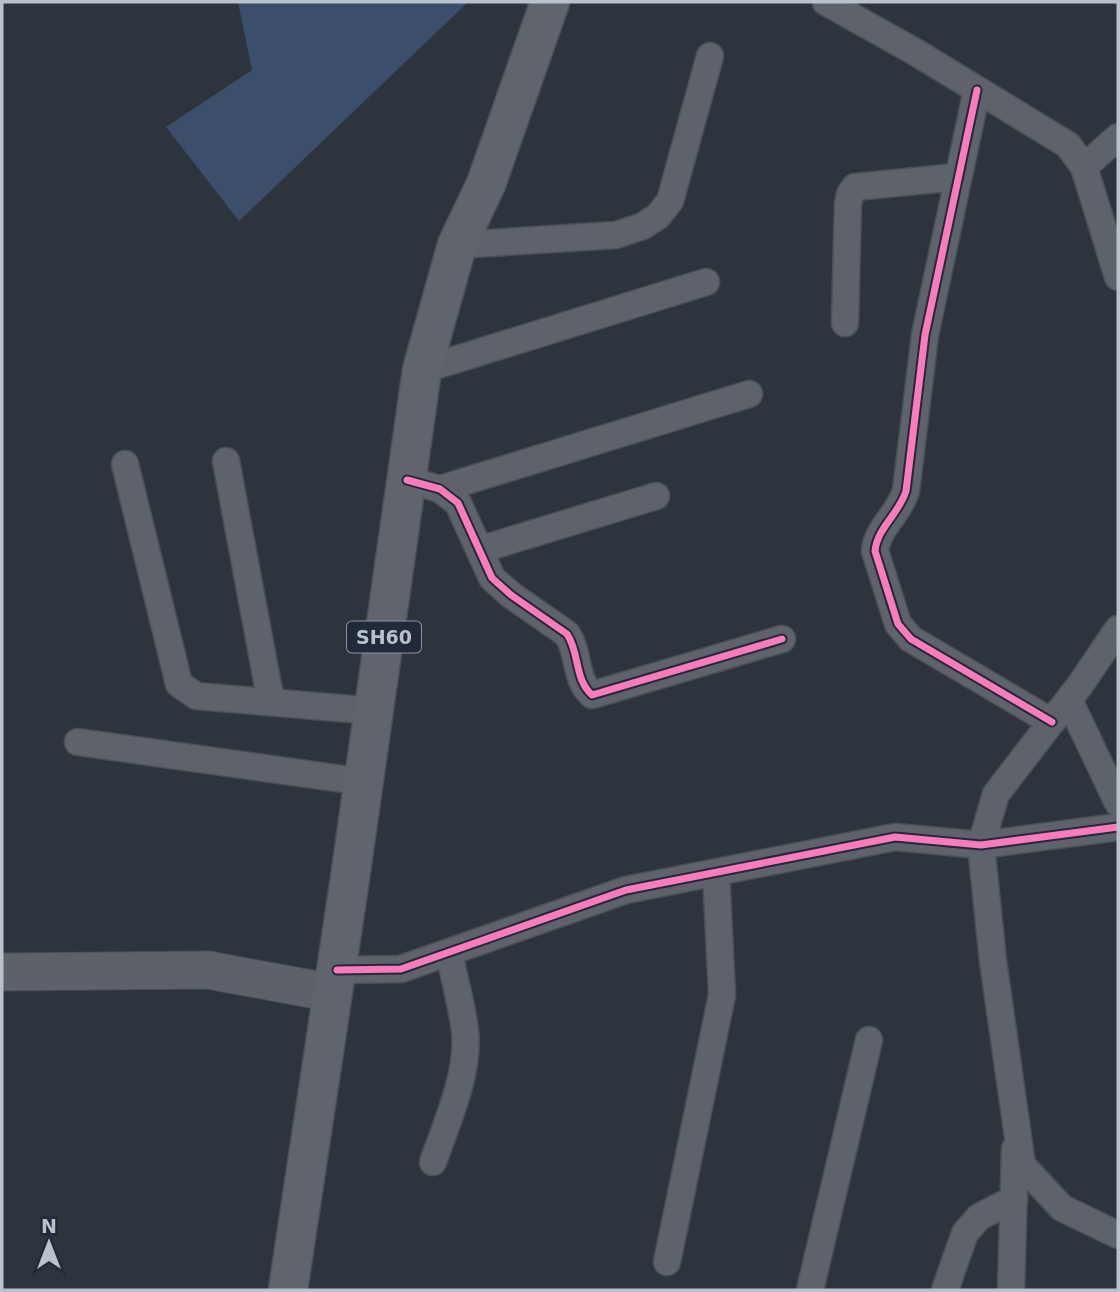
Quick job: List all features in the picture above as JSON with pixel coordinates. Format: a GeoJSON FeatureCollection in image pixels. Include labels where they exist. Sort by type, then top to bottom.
{"type":"FeatureCollection","features":[{"type":"Feature","properties":{"kind":"main road","name":"SH60"},"geometry":{"type":"LineString","coordinates":[[288,1290],[374,711],[423,484],[422,370],[457,245],[486,184],[550,2]]}},
{"type":"Feature","properties":{"kind":"street"},"geometry":{"type":"LineString","coordinates":[[826,2],[1068,145],[1084,167],[1109,215],[1118,277]]}},
{"type":"Feature","properties":{"kind":"street"},"geometry":{"type":"LineString","coordinates":[[457,245],[616,234],[643,226],[658,216],[670,201],[710,56]]}},
{"type":"Feature","properties":{"kind":"street"},"geometry":{"type":"LineString","coordinates":[[977,90],[925,335],[905,491],[901,505],[876,540],[875,551],[898,624],[911,639],[1052,722]]}},
{"type":"Feature","properties":{"kind":"street"},"geometry":{"type":"LineString","coordinates":[[1084,167],[1118,137]]}},
{"type":"Feature","properties":{"kind":"street"},"geometry":{"type":"LineString","coordinates":[[845,323],[848,204],[855,187],[957,177]]}},
{"type":"Feature","properties":{"kind":"street"},"geometry":{"type":"LineString","coordinates":[[422,370],[706,282]]}},
{"type":"Feature","properties":{"kind":"street"},"geometry":{"type":"LineString","coordinates":[[423,484],[749,394]]}},
{"type":"Feature","properties":{"kind":"street"},"geometry":{"type":"LineString","coordinates":[[226,461],[271,702]]}},
{"type":"Feature","properties":{"kind":"street"},"geometry":{"type":"LineString","coordinates":[[125,464],[179,684],[196,696],[374,711]]}},
{"type":"Feature","properties":{"kind":"street"},"geometry":{"type":"LineString","coordinates":[[423,484],[458,503],[492,578],[567,635],[573,643],[580,678],[592,695],[782,639]]}},
{"type":"Feature","properties":{"kind":"street"},"geometry":{"type":"LineString","coordinates":[[479,550],[656,496]]}},
{"type":"Feature","properties":{"kind":"street"},"geometry":{"type":"LineString","coordinates":[[1118,629],[1069,700],[996,794],[981,845],[993,961],[1023,1165],[1062,1208],[1118,1236]]}},
{"type":"Feature","properties":{"kind":"street"},"geometry":{"type":"LineString","coordinates":[[1069,700],[1118,803]]}},
{"type":"Feature","properties":{"kind":"street"},"geometry":{"type":"LineString","coordinates":[[78,741],[364,782]]}},
{"type":"Feature","properties":{"kind":"street"},"geometry":{"type":"LineString","coordinates":[[2,972],[208,970],[335,981],[401,969],[626,890],[895,836],[981,845],[1118,827]]}},
{"type":"Feature","properties":{"kind":"street"},"geometry":{"type":"LineString","coordinates":[[667,1262],[722,995],[716,872]]}},
{"type":"Feature","properties":{"kind":"street"},"geometry":{"type":"LineString","coordinates":[[433,1162],[456,1092],[464,1056],[465,1033],[449,952]]}},
{"type":"Feature","properties":{"kind":"street"},"geometry":{"type":"LineString","coordinates":[[810,1290],[869,1040]]}},
{"type":"Feature","properties":{"kind":"street"},"geometry":{"type":"LineString","coordinates":[[1011,1290],[1016,1122]]}},
{"type":"Feature","properties":{"kind":"street"},"geometry":{"type":"LineString","coordinates":[[945,1290],[965,1233],[979,1217],[1014,1199]]}},
{"type":"Feature","properties":{"kind":"water"},"geometry":{"type":"Polygon","coordinates":[[[238,2],[468,2],[239,221],[166,127],[252,70],[238,2]]]}},
{"type":"Feature","properties":{"kind":"cycle path"},"geometry":{"type":"LineString","coordinates":[[977,90],[925,335],[906,491],[880,535],[875,551],[898,624],[911,639],[1052,722]]}},
{"type":"Feature","properties":{"kind":"cycle path"},"geometry":{"type":"LineString","coordinates":[[407,480],[440,489],[458,503],[492,578],[511,595],[567,634],[574,649],[582,681],[592,695],[782,639]]}},
{"type":"Feature","properties":{"kind":"cycle path"},"geometry":{"type":"LineString","coordinates":[[337,970],[401,969],[626,890],[895,837],[981,845],[1118,827]]}}]}
